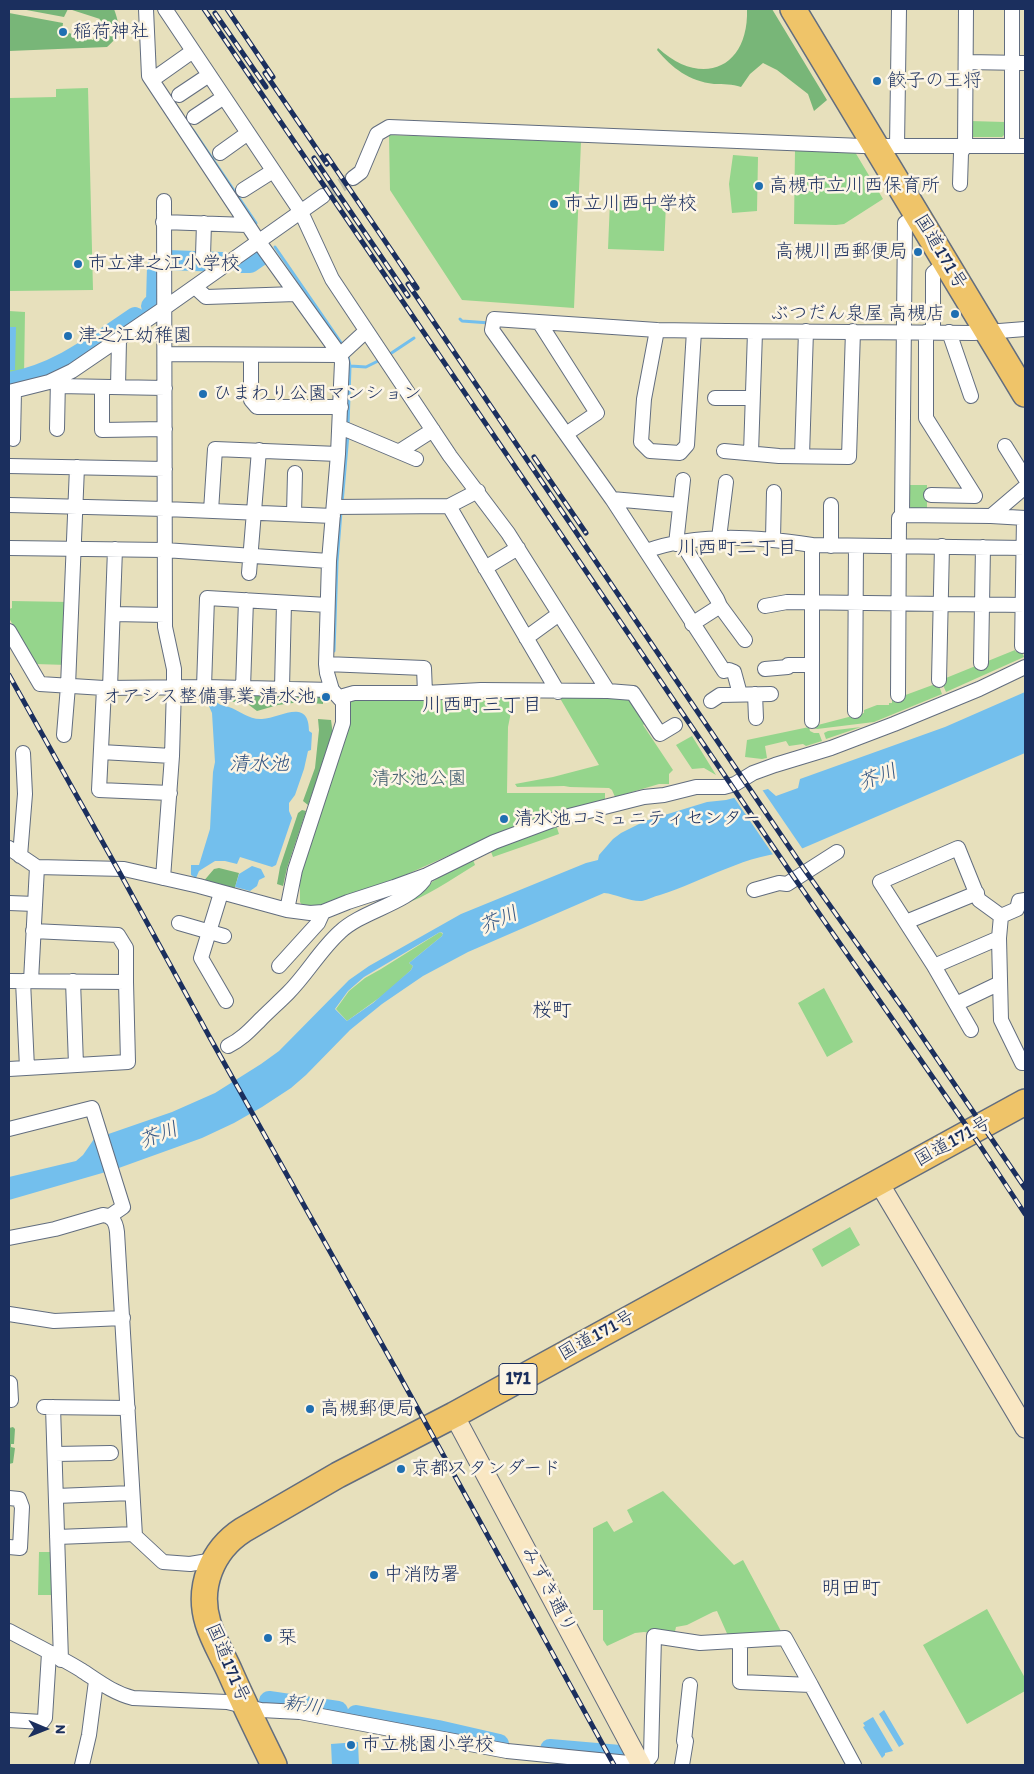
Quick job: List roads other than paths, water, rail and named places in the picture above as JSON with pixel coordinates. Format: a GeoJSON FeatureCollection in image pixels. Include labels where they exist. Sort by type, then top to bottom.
{"type":"FeatureCollection","features":[{"type":"Feature","properties":{"kind":"highway","name":"国道171号"},"geometry":{"type":"LineString","coordinates":[[793,9],[887,146],[917,215],[1025,394]]}},
{"type":"Feature","properties":{"kind":"highway","name":"国道171号"},"geometry":{"type":"LineString","coordinates":[[274,1765],[210,1630],[206,1614],[205,1590],[208,1575],[214,1560],[226,1543],[243,1530],[338,1475],[454,1415],[1025,1102]]}},
{"type":"Feature","properties":{"kind":"street"},"geometry":{"type":"LineString","coordinates":[[146,9],[149,76],[247,225],[340,355],[342,362],[337,509],[329,561],[326,664],[327,673],[344,707],[341,731],[295,870],[287,910]]}},
{"type":"Feature","properties":{"kind":"street"},"geometry":{"type":"LineString","coordinates":[[165,9],[301,212],[332,279],[432,430],[518,548],[608,691]]}},
{"type":"Feature","properties":{"kind":"street"},"geometry":{"type":"LineString","coordinates":[[887,146],[899,9]]}},
{"type":"Feature","properties":{"kind":"street"},"geometry":{"type":"LineString","coordinates":[[960,184],[961,153],[965,146],[966,9]]}},
{"type":"Feature","properties":{"kind":"street"},"geometry":{"type":"LineString","coordinates":[[353,178],[361,172],[377,134],[388,127],[887,146],[1019,146],[1019,63],[1012,9]]}},
{"type":"Feature","properties":{"kind":"street"},"geometry":{"type":"LineString","coordinates":[[152,80],[192,50]]}},
{"type":"Feature","properties":{"kind":"street"},"geometry":{"type":"LineString","coordinates":[[966,62],[1019,63]]}},
{"type":"Feature","properties":{"kind":"street"},"geometry":{"type":"LineString","coordinates":[[179,95],[209,76]]}},
{"type":"Feature","properties":{"kind":"street"},"geometry":{"type":"LineString","coordinates":[[194,117],[224,97]]}},
{"type":"Feature","properties":{"kind":"street"},"geometry":{"type":"LineString","coordinates":[[220,153],[248,134]]}},
{"type":"Feature","properties":{"kind":"street"},"geometry":{"type":"LineString","coordinates":[[243,190],[273,171]]}},
{"type":"Feature","properties":{"kind":"street"},"geometry":{"type":"LineString","coordinates":[[57,429],[58,382],[72,370],[119,340],[323,196]]}},
{"type":"Feature","properties":{"kind":"street"},"geometry":{"type":"LineString","coordinates":[[163,878],[170,793],[174,687],[174,669],[164,627],[164,201]]}},
{"type":"Feature","properties":{"kind":"street"},"geometry":{"type":"LineString","coordinates":[[898,695],[898,546],[899,518],[902,515],[905,223],[917,215]]}},
{"type":"Feature","properties":{"kind":"street"},"geometry":{"type":"LineString","coordinates":[[163,222],[247,225]]}},
{"type":"Feature","properties":{"kind":"street"},"geometry":{"type":"LineString","coordinates":[[203,256],[204,223]]}},
{"type":"Feature","properties":{"kind":"street"},"geometry":{"type":"LineString","coordinates":[[931,495],[975,496],[926,418],[933,273],[946,262]]}},
{"type":"Feature","properties":{"kind":"street"},"geometry":{"type":"LineString","coordinates":[[195,287],[206,296],[296,294]]}},
{"type":"Feature","properties":{"kind":"street"},"geometry":{"type":"LineString","coordinates":[[740,694],[734,672],[724,671],[612,499],[492,330],[494,319],[657,330],[806,331],[852,335],[903,332],[988,332],[1025,329]]}},
{"type":"Feature","properties":{"kind":"street"},"geometry":{"type":"LineString","coordinates":[[539,322],[597,413],[566,434]]}},
{"type":"Feature","properties":{"kind":"street"},"geometry":{"type":"LineString","coordinates":[[657,330],[644,399],[642,442],[650,451],[680,453],[687,445],[694,331]]}},
{"type":"Feature","properties":{"kind":"street"},"geometry":{"type":"LineString","coordinates":[[165,354],[340,355],[366,331]]}},
{"type":"Feature","properties":{"kind":"street"},"geometry":{"type":"LineString","coordinates":[[802,456],[806,331]]}},
{"type":"Feature","properties":{"kind":"street"},"geometry":{"type":"LineString","coordinates":[[750,452],[755,332]]}},
{"type":"Feature","properties":{"kind":"street"},"geometry":{"type":"LineString","coordinates":[[948,332],[971,396]]}},
{"type":"Feature","properties":{"kind":"street"},"geometry":{"type":"LineString","coordinates":[[724,451],[779,456],[849,457],[852,335]]}},
{"type":"Feature","properties":{"kind":"street"},"geometry":{"type":"LineString","coordinates":[[118,388],[119,340]]}},
{"type":"Feature","properties":{"kind":"street"},"geometry":{"type":"LineString","coordinates":[[251,354],[251,400],[257,407],[341,408]]}},
{"type":"Feature","properties":{"kind":"street"},"geometry":{"type":"LineString","coordinates":[[13,439],[11,392],[48,382],[118,388],[165,388]]}},
{"type":"Feature","properties":{"kind":"street"},"geometry":{"type":"LineString","coordinates":[[102,387],[102,430],[165,429]]}},
{"type":"Feature","properties":{"kind":"street"},"geometry":{"type":"LineString","coordinates":[[715,398],[752,398]]}},
{"type":"Feature","properties":{"kind":"street"},"geometry":{"type":"LineString","coordinates":[[340,427],[416,458]]}},
{"type":"Feature","properties":{"kind":"street"},"geometry":{"type":"LineString","coordinates":[[400,451],[432,430]]}},
{"type":"Feature","properties":{"kind":"street"},"geometry":{"type":"LineString","coordinates":[[1005,446],[1025,478]]}},
{"type":"Feature","properties":{"kind":"street"},"geometry":{"type":"LineString","coordinates":[[211,511],[215,449],[338,454]]}},
{"type":"Feature","properties":{"kind":"street"},"geometry":{"type":"LineString","coordinates":[[249,573],[259,450]]}},
{"type":"Feature","properties":{"kind":"street"},"geometry":{"type":"LineString","coordinates":[[9,466],[165,469]]}},
{"type":"Feature","properties":{"kind":"street"},"geometry":{"type":"LineString","coordinates":[[64,735],[68,686],[77,467]]}},
{"type":"Feature","properties":{"kind":"street"},"geometry":{"type":"LineString","coordinates":[[294,514],[295,473]]}},
{"type":"Feature","properties":{"kind":"street"},"geometry":{"type":"LineString","coordinates":[[683,480],[679,543],[720,606],[745,640]]}},
{"type":"Feature","properties":{"kind":"street"},"geometry":{"type":"LineString","coordinates":[[719,538],[726,482]]}},
{"type":"Feature","properties":{"kind":"street"},"geometry":{"type":"LineString","coordinates":[[991,516],[1025,487]]}},
{"type":"Feature","properties":{"kind":"street"},"geometry":{"type":"LineString","coordinates":[[9,505],[294,514],[337,509],[449,506],[478,491]]}},
{"type":"Feature","properties":{"kind":"street"},"geometry":{"type":"LineString","coordinates":[[773,539],[774,492]]}},
{"type":"Feature","properties":{"kind":"street"},"geometry":{"type":"LineString","coordinates":[[612,499],[680,505]]}},
{"type":"Feature","properties":{"kind":"street"},"geometry":{"type":"LineString","coordinates":[[1013,499],[1023,518],[1024,605],[1022,646]]}},
{"type":"Feature","properties":{"kind":"street"},"geometry":{"type":"LineString","coordinates":[[831,546],[832,505]]}},
{"type":"Feature","properties":{"kind":"street"},"geometry":{"type":"LineString","coordinates":[[449,506],[558,692]]}},
{"type":"Feature","properties":{"kind":"street"},"geometry":{"type":"LineString","coordinates":[[902,515],[1023,518]]}},
{"type":"Feature","properties":{"kind":"street"},"geometry":{"type":"LineString","coordinates":[[646,551],[679,543],[719,538],[773,539],[831,546],[1024,548]]}},
{"type":"Feature","properties":{"kind":"street"},"geometry":{"type":"LineString","coordinates":[[812,545],[812,721]]}},
{"type":"Feature","properties":{"kind":"street"},"geometry":{"type":"LineString","coordinates":[[855,712],[856,546]]}},
{"type":"Feature","properties":{"kind":"street"},"geometry":{"type":"LineString","coordinates":[[939,680],[942,546]]}},
{"type":"Feature","properties":{"kind":"street"},"geometry":{"type":"LineString","coordinates":[[981,663],[983,547]]}},
{"type":"Feature","properties":{"kind":"street"},"geometry":{"type":"LineString","coordinates":[[9,548],[164,550],[329,561]]}},
{"type":"Feature","properties":{"kind":"street"},"geometry":{"type":"LineString","coordinates":[[486,568],[518,548]]}},
{"type":"Feature","properties":{"kind":"street"},"geometry":{"type":"LineString","coordinates":[[115,549],[99,790],[170,793]]}},
{"type":"Feature","properties":{"kind":"street"},"geometry":{"type":"LineString","coordinates":[[204,687],[207,598],[327,605]]}},
{"type":"Feature","properties":{"kind":"street"},"geometry":{"type":"LineString","coordinates":[[243,688],[246,600]]}},
{"type":"Feature","properties":{"kind":"street"},"geometry":{"type":"LineString","coordinates":[[765,606],[779,603],[812,602],[1024,605]]}},
{"type":"Feature","properties":{"kind":"street"},"geometry":{"type":"LineString","coordinates":[[282,688],[284,603]]}},
{"type":"Feature","properties":{"kind":"street"},"geometry":{"type":"LineString","coordinates":[[692,624],[720,606]]}},
{"type":"Feature","properties":{"kind":"street"},"geometry":{"type":"LineString","coordinates":[[112,614],[165,615]]}},
{"type":"Feature","properties":{"kind":"street"},"geometry":{"type":"LineString","coordinates":[[526,638],[559,614]]}},
{"type":"Feature","properties":{"kind":"street"},"geometry":{"type":"LineString","coordinates":[[9,631],[40,684],[107,688],[282,688],[336,694],[354,692],[425,693],[482,690],[608,691],[633,693],[660,734],[674,725]]}},
{"type":"Feature","properties":{"kind":"street"},"geometry":{"type":"LineString","coordinates":[[326,664],[424,668],[425,693]]}},
{"type":"Feature","properties":{"kind":"street"},"geometry":{"type":"LineString","coordinates":[[765,670],[788,666],[812,665]]}},
{"type":"Feature","properties":{"kind":"street"},"geometry":{"type":"LineString","coordinates":[[23,753],[25,794],[14,852],[37,867],[124,869],[287,910],[310,913],[323,912],[427,875],[494,842],[553,820],[644,797],[664,795],[696,787],[724,787],[735,784],[753,773],[775,764],[831,748],[894,724],[979,689],[1025,667]]}},
{"type":"Feature","properties":{"kind":"street"},"geometry":{"type":"LineString","coordinates":[[755,694],[756,718]]}},
{"type":"Feature","properties":{"kind":"street"},"geometry":{"type":"LineString","coordinates":[[711,701],[720,695],[771,694]]}},
{"type":"Feature","properties":{"kind":"street"},"geometry":{"type":"LineString","coordinates":[[101,752],[172,756]]}},
{"type":"Feature","properties":{"kind":"street"},"geometry":{"type":"LineString","coordinates":[[971,1030],[934,966],[880,882],[958,848],[979,900],[1001,916]]}},
{"type":"Feature","properties":{"kind":"street"},"geometry":{"type":"LineString","coordinates":[[754,890],[779,883],[787,884],[837,852]]}},
{"type":"Feature","properties":{"kind":"street"},"geometry":{"type":"LineString","coordinates":[[27,1068],[21,981],[33,931],[37,867]]}},
{"type":"Feature","properties":{"kind":"street"},"geometry":{"type":"LineString","coordinates":[[228,1046],[249,1033],[288,993],[340,931],[419,887],[427,875]]}},
{"type":"Feature","properties":{"kind":"street"},"geometry":{"type":"LineString","coordinates":[[221,893],[201,958],[226,992]]}},
{"type":"Feature","properties":{"kind":"street"},"geometry":{"type":"LineString","coordinates":[[906,922],[977,893]]}},
{"type":"Feature","properties":{"kind":"street"},"geometry":{"type":"LineString","coordinates":[[1001,916],[1017,909],[1019,901],[1025,900]]}},
{"type":"Feature","properties":{"kind":"street"},"geometry":{"type":"LineString","coordinates":[[9,903],[35,904]]}},
{"type":"Feature","properties":{"kind":"street"},"geometry":{"type":"LineString","coordinates":[[279,966],[318,923],[323,912]]}},
{"type":"Feature","properties":{"kind":"street"},"geometry":{"type":"LineString","coordinates":[[1001,916],[999,938],[1000,1020],[1022,1063],[1025,1063]]}},
{"type":"Feature","properties":{"kind":"street"},"geometry":{"type":"LineString","coordinates":[[180,923],[224,936]]}},
{"type":"Feature","properties":{"kind":"street"},"geometry":{"type":"LineString","coordinates":[[9,1069],[128,1062],[126,948],[118,934],[33,931]]}},
{"type":"Feature","properties":{"kind":"street"},"geometry":{"type":"LineString","coordinates":[[934,966],[999,938]]}},
{"type":"Feature","properties":{"kind":"street"},"geometry":{"type":"LineString","coordinates":[[21,981],[126,982]]}},
{"type":"Feature","properties":{"kind":"street"},"geometry":{"type":"LineString","coordinates":[[73,981],[76,1065]]}},
{"type":"Feature","properties":{"kind":"street"},"geometry":{"type":"LineString","coordinates":[[956,1004],[1000,983]]}},
{"type":"Feature","properties":{"kind":"street"},"geometry":{"type":"LineString","coordinates":[[9,1129],[92,1108],[123,1206],[110,1216],[100,1216],[55,1229],[9,1238]]}},
{"type":"Feature","properties":{"kind":"street"},"geometry":{"type":"LineString","coordinates":[[879,1183],[1025,1428]]}},
{"type":"Feature","properties":{"kind":"street"},"geometry":{"type":"LineString","coordinates":[[110,1216],[114,1219],[118,1232],[135,1534],[138,1540],[163,1562],[190,1564],[214,1560]]}},
{"type":"Feature","properties":{"kind":"street"},"geometry":{"type":"LineString","coordinates":[[9,1314],[54,1322],[123,1318]]}},
{"type":"Feature","properties":{"kind":"street"},"geometry":{"type":"LineString","coordinates":[[9,1383],[11,1400]]}},
{"type":"Feature","properties":{"kind":"street"},"geometry":{"type":"LineString","coordinates":[[9,1720],[42,1722],[45,1718],[55,1656],[57,1537],[55,1454],[48,1407],[128,1408]]}},
{"type":"Feature","properties":{"kind":"street","name":"みずき通り"},"geometry":{"type":"LineString","coordinates":[[454,1415],[640,1765]]}},
{"type":"Feature","properties":{"kind":"street"},"geometry":{"type":"LineString","coordinates":[[55,1454],[111,1452]]}},
{"type":"Feature","properties":{"kind":"street"},"geometry":{"type":"LineString","coordinates":[[56,1496],[132,1493]]}},
{"type":"Feature","properties":{"kind":"street"},"geometry":{"type":"LineString","coordinates":[[9,1498],[18,1499],[22,1507],[20,1548],[9,1547]]}},
{"type":"Feature","properties":{"kind":"street"},"geometry":{"type":"LineString","coordinates":[[57,1537],[135,1534]]}},
{"type":"Feature","properties":{"kind":"street"},"geometry":{"type":"LineString","coordinates":[[9,1631],[82,1671],[96,1681],[124,1696],[133,1698],[228,1702],[261,1710],[300,1712],[507,1751],[640,1765],[651,1756],[654,1636],[700,1643],[785,1638],[854,1765]]}},
{"type":"Feature","properties":{"kind":"street"},"geometry":{"type":"LineString","coordinates":[[740,1641],[740,1682],[811,1685]]}},
{"type":"Feature","properties":{"kind":"street"},"geometry":{"type":"LineString","coordinates":[[82,1765],[89,1735],[96,1681]]}},
{"type":"Feature","properties":{"kind":"street"},"geometry":{"type":"LineString","coordinates":[[682,1765],[686,1741],[684,1741],[690,1685]]}},
{"type":"Feature","properties":{"kind":"water"},"geometry":{"type":"Polygon","coordinates":[[[9,327],[16,327],[15,370],[9,370],[9,327]]]}},
{"type":"Feature","properties":{"kind":"water","name":"芥川"},"geometry":{"type":"Polygon","coordinates":[[[1025,692],[1025,753],[794,852],[760,857],[743,862],[642,901],[604,893],[468,952],[423,976],[382,1004],[350,1030],[291,1088],[234,1123],[202,1138],[116,1169],[9,1200],[9,1177],[76,1161],[83,1155],[94,1139],[172,1112],[215,1093],[279,1051],[349,980],[369,966],[461,914],[586,863],[598,860],[599,855],[621,833],[645,821],[707,802],[726,800],[768,789],[776,796],[798,788],[800,779],[945,727],[1025,692]],[[440,932],[364,977],[348,991],[335,1009],[347,1021],[373,1003],[411,970],[413,966],[409,963],[442,936],[443,933],[440,932]]]}},
{"type":"Feature","properties":{"kind":"water","name":"清水池"},"geometry":{"type":"Polygon","coordinates":[[[205,693],[211,694],[219,704],[253,718],[262,719],[285,713],[299,712],[308,721],[309,731],[312,733],[311,750],[308,751],[295,795],[289,803],[289,811],[292,818],[276,865],[272,867],[240,857],[237,864],[215,861],[199,871],[196,878],[191,875],[191,865],[199,865],[210,829],[215,762],[212,713],[205,693]]]}},
{"type":"Feature","properties":{"kind":"water"},"geometry":{"type":"Polygon","coordinates":[[[252,866],[261,869],[265,877],[259,880],[257,886],[250,891],[235,887],[239,874],[252,866]]]}},
{"type":"Feature","properties":{"kind":"water"},"geometry":{"type":"Polygon","coordinates":[[[884,1710],[904,1744],[899,1747],[879,1714],[884,1710]]]}},
{"type":"Feature","properties":{"kind":"water"},"geometry":{"type":"Polygon","coordinates":[[[873,1717],[893,1751],[885,1753],[882,1758],[863,1727],[865,1726],[863,1723],[873,1717]]]}},
{"type":"Feature","properties":{"kind":"water"},"geometry":{"type":"Polygon","coordinates":[[[358,1742],[359,1765],[332,1765],[331,1744],[358,1742]]]}},
{"type":"Feature","properties":{"kind":"waterway"},"geometry":{"type":"LineString","coordinates":[[193,130],[256,223]]}},
{"type":"Feature","properties":{"kind":"waterway"},"geometry":{"type":"LineString","coordinates":[[275,247],[344,347]]}},
{"type":"Feature","properties":{"kind":"waterway"},"geometry":{"type":"LineString","coordinates":[[240,263],[250,263],[263,254]]}},
{"type":"Feature","properties":{"kind":"waterway"},"geometry":{"type":"LineString","coordinates":[[167,260],[222,262]]}},
{"type":"Feature","properties":{"kind":"waterway"},"geometry":{"type":"LineString","coordinates":[[151,306],[156,301],[157,267]]}},
{"type":"Feature","properties":{"kind":"waterway"},"geometry":{"type":"LineString","coordinates":[[9,382],[43,372],[75,357],[135,317]]}},
{"type":"Feature","properties":{"kind":"waterway"},"geometry":{"type":"LineString","coordinates":[[460,319],[462,321],[490,323]]}},
{"type":"Feature","properties":{"kind":"waterway"},"geometry":{"type":"LineString","coordinates":[[387,356],[414,338]]}},
{"type":"Feature","properties":{"kind":"waterway"},"geometry":{"type":"LineString","coordinates":[[347,352],[350,366],[348,426]]}},
{"type":"Feature","properties":{"kind":"waterway"},"geometry":{"type":"LineString","coordinates":[[350,366],[366,367],[382,359]]}},
{"type":"Feature","properties":{"kind":"waterway"},"geometry":{"type":"LineString","coordinates":[[342,503],[348,434]]}},
{"type":"Feature","properties":{"kind":"waterway"},"geometry":{"type":"LineString","coordinates":[[334,651],[341,512]]}},
{"type":"Feature","properties":{"kind":"waterway","name":"新川"},"geometry":{"type":"LineString","coordinates":[[269,1701],[338,1711]]}},
{"type":"Feature","properties":{"kind":"waterway","name":"新川"},"geometry":{"type":"LineString","coordinates":[[356,1715],[438,1730],[499,1744]]}},
{"type":"Feature","properties":{"kind":"waterway","name":"新川"},"geometry":{"type":"LineString","coordinates":[[550,1749],[620,1755]]}},
{"type":"Feature","properties":{"kind":"tunnel"},"geometry":{"type":"LineString","coordinates":[[323,196],[353,178]]}},
{"type":"Feature","properties":{"kind":"railway"},"geometry":{"type":"LineString","coordinates":[[204,9],[1025,1214]]}},
{"type":"Feature","properties":{"kind":"railway"},"geometry":{"type":"LineString","coordinates":[[227,9],[273,77]]}},
{"type":"Feature","properties":{"kind":"railway"},"geometry":{"type":"LineString","coordinates":[[215,13],[266,87]]}},
{"type":"Feature","properties":{"kind":"railway"},"geometry":{"type":"LineString","coordinates":[[265,73],[327,164]]}},
{"type":"Feature","properties":{"kind":"railway"},"geometry":{"type":"LineString","coordinates":[[327,156],[417,288]]}},
{"type":"Feature","properties":{"kind":"railway"},"geometry":{"type":"LineString","coordinates":[[314,158],[408,296]]}},
{"type":"Feature","properties":{"kind":"railway"},"geometry":{"type":"LineString","coordinates":[[408,284],[804,869],[904,1010],[1025,1188]]}},
{"type":"Feature","properties":{"kind":"railway"},"geometry":{"type":"LineString","coordinates":[[534,457],[586,533]]}},
{"type":"Feature","properties":{"kind":"railway"},"geometry":{"type":"LineString","coordinates":[[9,675],[614,1765]]}},
{"type":"Feature","properties":{"kind":"place","name":"稲荷神社"},"geometry":{"type":"Point","coordinates":[63,32]}},
{"type":"Feature","properties":{"kind":"place","name":"餃子の王将"},"geometry":{"type":"Point","coordinates":[877,81]}},
{"type":"Feature","properties":{"kind":"place","name":"高槻市立川西保育所"},"geometry":{"type":"Point","coordinates":[759,186]}},
{"type":"Feature","properties":{"kind":"place","name":"市立川西中学校"},"geometry":{"type":"Point","coordinates":[554,204]}},
{"type":"Feature","properties":{"kind":"place","name":"高槻川西郵便局"},"geometry":{"type":"Point","coordinates":[918,252]}},
{"type":"Feature","properties":{"kind":"place","name":"市立津之江小学校"},"geometry":{"type":"Point","coordinates":[78,264]}},
{"type":"Feature","properties":{"kind":"place","name":"ぶつだん泉屋 高槻店"},"geometry":{"type":"Point","coordinates":[955,314]}},
{"type":"Feature","properties":{"kind":"place","name":"津之江幼稚園"},"geometry":{"type":"Point","coordinates":[68,336]}},
{"type":"Feature","properties":{"kind":"place","name":"ひまわり公園マンション"},"geometry":{"type":"Point","coordinates":[203,394]}},
{"type":"Feature","properties":{"kind":"place","name":"オアシス整備事業 清水池"},"geometry":{"type":"Point","coordinates":[326,697]}},
{"type":"Feature","properties":{"kind":"place","name":"清水池コミュニティセンター"},"geometry":{"type":"Point","coordinates":[504,819]}},
{"type":"Feature","properties":{"kind":"place","name":"高槻郵便局"},"geometry":{"type":"Point","coordinates":[310,1409]}},
{"type":"Feature","properties":{"kind":"place","name":"京都スタンダード"},"geometry":{"type":"Point","coordinates":[401,1469]}},
{"type":"Feature","properties":{"kind":"place","name":"中消防署"},"geometry":{"type":"Point","coordinates":[374,1575]}},
{"type":"Feature","properties":{"kind":"place","name":"栞"},"geometry":{"type":"Point","coordinates":[268,1638]}},
{"type":"Feature","properties":{"kind":"place","name":"市立桃園小学校"},"geometry":{"type":"Point","coordinates":[351,1745]}},
{"type":"Feature","properties":{"kind":"district","name":"川西町二丁目"},"geometry":{"type":"Point","coordinates":[737,549]}},
{"type":"Feature","properties":{"kind":"district","name":"川西町三丁目"},"geometry":{"type":"Point","coordinates":[482,706]}},
{"type":"Feature","properties":{"kind":"district","name":"桜町"},"geometry":{"type":"Point","coordinates":[552,1011]}},
{"type":"Feature","properties":{"kind":"district","name":"明田町"},"geometry":{"type":"Point","coordinates":[851,1589]}},
{"type":"Feature","properties":{"kind":"park label","name":"清水池公園"},"geometry":{"type":"Point","coordinates":[419,779]}}]}
